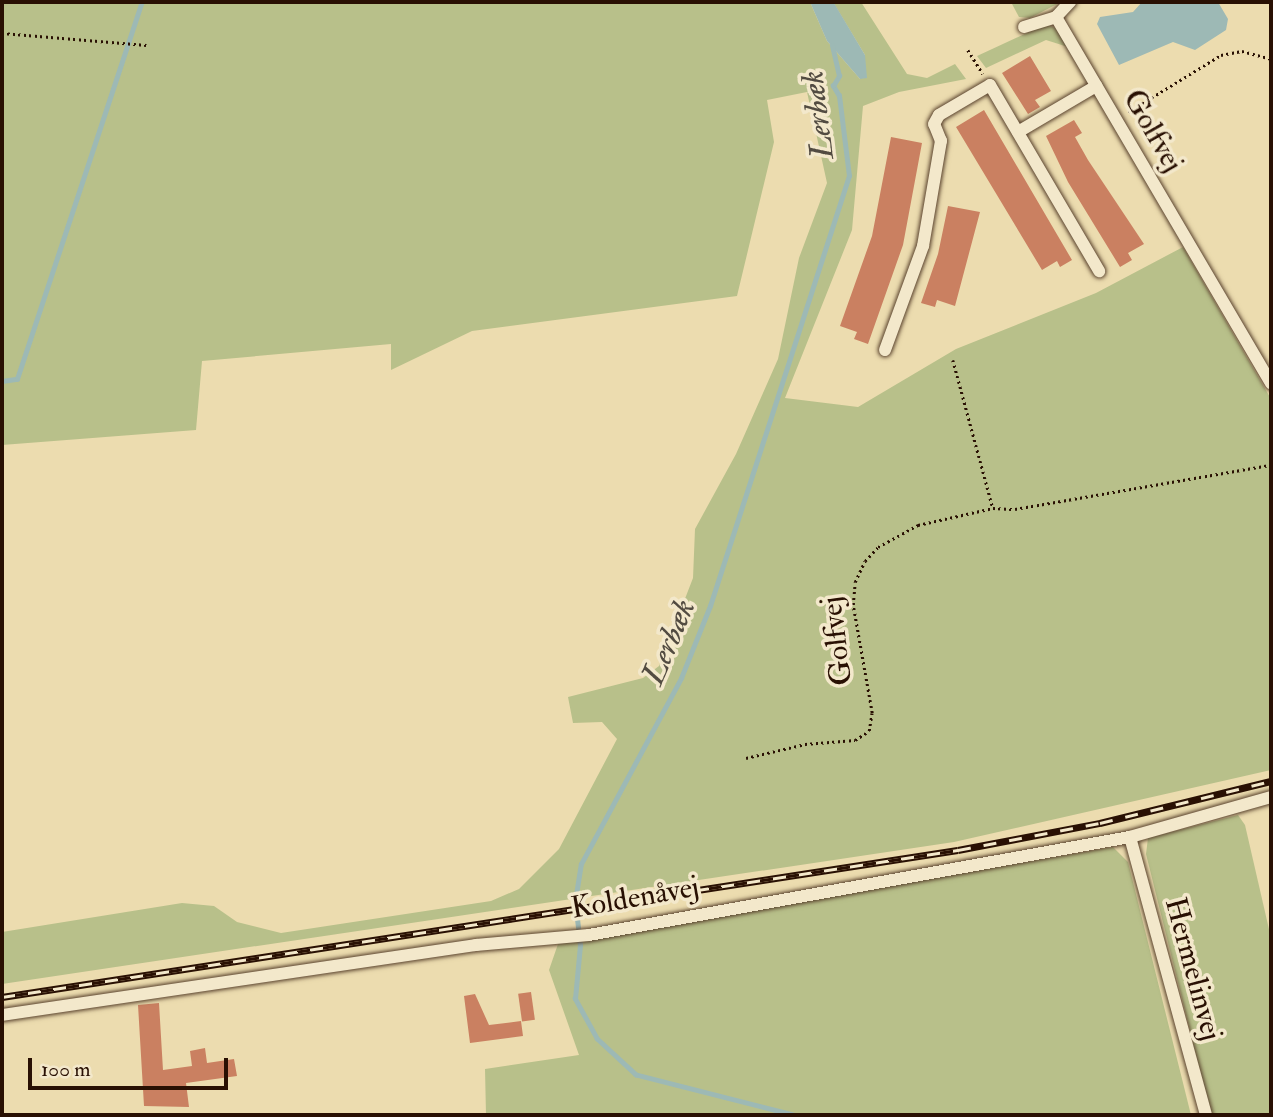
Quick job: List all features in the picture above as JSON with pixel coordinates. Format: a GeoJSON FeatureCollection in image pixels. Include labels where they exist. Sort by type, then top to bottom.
{"type":"FeatureCollection","features":[{"type":"Feature","properties":{"kind":"street"},"geometry":{"type":"LineString","coordinates":[[1024,27],[1056,17],[1070,2]]}},
{"type":"Feature","properties":{"kind":"street","name":"Golfvej"},"geometry":{"type":"LineString","coordinates":[[1056,17],[1271,384]]}},
{"type":"Feature","properties":{"kind":"street"},"geometry":{"type":"LineString","coordinates":[[885,350],[923,246],[941,141],[933,124],[939,115],[990,85],[1099,271]]}},
{"type":"Feature","properties":{"kind":"street","name":"Golfvej"},"geometry":{"type":"LineString","coordinates":[[1018,132],[1096,86]]}},
{"type":"Feature","properties":{"kind":"street","name":"Koldenåvej"},"geometry":{"type":"LineString","coordinates":[[2,1015],[402,955],[589,935],[859,883],[1130,837],[1271,797]]}},
{"type":"Feature","properties":{"kind":"street","name":"Hermelinvej"},"geometry":{"type":"LineString","coordinates":[[1130,837],[1206,1115]]}},
{"type":"Feature","properties":{"kind":"path"},"geometry":{"type":"LineString","coordinates":[[2,33],[147,45]]}},
{"type":"Feature","properties":{"kind":"path"},"geometry":{"type":"LineString","coordinates":[[968,50],[990,85]]}},
{"type":"Feature","properties":{"kind":"path"},"geometry":{"type":"LineString","coordinates":[[1116,119],[1221,55],[1242,51],[1271,59]]}},
{"type":"Feature","properties":{"kind":"path"},"geometry":{"type":"LineString","coordinates":[[953,360],[993,508]]}},
{"type":"Feature","properties":{"kind":"path","name":"Golfvej"},"geometry":{"type":"LineString","coordinates":[[746,758],[805,744],[855,740],[869,731],[872,713],[853,605],[855,582],[865,561],[878,547],[918,525],[993,508],[1015,509],[1271,465]]}},
{"type":"Feature","properties":{"kind":"green space"},"geometry":{"type":"Polygon","coordinates":[[[2,2],[810,2],[827,41],[860,79],[865,55],[833,2],[861,2],[907,74],[927,78],[955,64],[966,79],[899,92],[863,106],[852,230],[785,398],[858,407],[956,349],[1096,293],[1183,247],[1271,399],[1271,770],[954,842],[2,984],[2,932],[182,903],[214,906],[237,922],[281,933],[491,901],[519,889],[559,849],[617,739],[602,722],[573,723],[568,697],[643,678],[659,666],[693,578],[695,529],[736,454],[778,359],[799,258],[827,183],[807,92],[767,100],[774,142],[737,296],[472,331],[391,370],[391,344],[202,361],[196,430],[2,445],[2,2]]]}},
{"type":"Feature","properties":{"kind":"green space"},"geometry":{"type":"Polygon","coordinates":[[[1011,2],[1061,2],[1030,18],[1019,17],[1011,2]]]}},
{"type":"Feature","properties":{"kind":"green space"},"geometry":{"type":"Polygon","coordinates":[[[1046,24],[1055,28],[1068,47],[1046,40],[986,68],[977,56],[1046,24]]]}},
{"type":"Feature","properties":{"kind":"green space"},"geometry":{"type":"Polygon","coordinates":[[[1238,815],[1245,825],[1271,938],[1271,1115],[1211,1115],[1146,854],[1148,838],[1238,815]]]}},
{"type":"Feature","properties":{"kind":"green space"},"geometry":{"type":"Polygon","coordinates":[[[1113,847],[1128,862],[1191,1115],[486,1115],[485,1069],[579,1055],[549,970],[558,944],[1113,847]]]}},
{"type":"Feature","properties":{"kind":"water"},"geometry":{"type":"Polygon","coordinates":[[[810,2],[834,3],[865,55],[867,78],[860,79],[827,41],[810,2]]]}},
{"type":"Feature","properties":{"kind":"water"},"geometry":{"type":"Polygon","coordinates":[[[1142,2],[1218,2],[1228,19],[1226,30],[1195,50],[1173,42],[1119,65],[1097,24],[1100,17],[1133,12],[1142,2]]]}},
{"type":"Feature","properties":{"kind":"building"},"geometry":{"type":"Polygon","coordinates":[[[1030,56],[1051,91],[1035,100],[1040,107],[1028,114],[1002,73],[1030,56]]]}},
{"type":"Feature","properties":{"kind":"building"},"geometry":{"type":"Polygon","coordinates":[[[984,110],[1072,260],[1060,267],[1057,261],[1042,270],[956,127],[984,110]]]}},
{"type":"Feature","properties":{"kind":"building"},"geometry":{"type":"Polygon","coordinates":[[[1074,120],[1082,133],[1075,137],[1144,244],[1128,253],[1132,260],[1120,267],[1068,182],[1046,136],[1074,120]]]}},
{"type":"Feature","properties":{"kind":"building"},"geometry":{"type":"Polygon","coordinates":[[[891,137],[922,143],[903,245],[868,344],[854,339],[857,332],[840,326],[872,236],[891,137]]]}},
{"type":"Feature","properties":{"kind":"building"},"geometry":{"type":"Polygon","coordinates":[[[948,206],[980,212],[955,306],[937,300],[935,307],[921,303],[938,254],[948,206]]]}},
{"type":"Feature","properties":{"kind":"building"},"geometry":{"type":"Polygon","coordinates":[[[531,992],[535,1020],[522,1022],[518,994],[531,992]]]}},
{"type":"Feature","properties":{"kind":"building"},"geometry":{"type":"Polygon","coordinates":[[[475,994],[489,1025],[521,1021],[523,1036],[470,1043],[464,996],[475,994]]]}},
{"type":"Feature","properties":{"kind":"building"},"geometry":{"type":"Polygon","coordinates":[[[159,1003],[163,1070],[192,1066],[190,1051],[205,1048],[207,1063],[234,1059],[237,1076],[186,1083],[189,1107],[144,1106],[138,1005],[159,1003]]]}},
{"type":"Feature","properties":{"kind":"waterway"},"geometry":{"type":"LineString","coordinates":[[2,381],[17,379],[142,2]]}},
{"type":"Feature","properties":{"kind":"waterway","name":"Lerbæk"},"geometry":{"type":"LineString","coordinates":[[793,1115],[636,1075],[597,1039],[575,999],[580,945],[575,901],[581,864],[681,678],[710,606],[849,176],[839,96],[833,86],[839,76],[832,46]]}},
{"type":"Feature","properties":{"kind":"railway"},"geometry":{"type":"LineString","coordinates":[[2,997],[958,850],[1100,823],[1271,781]]}}]}
